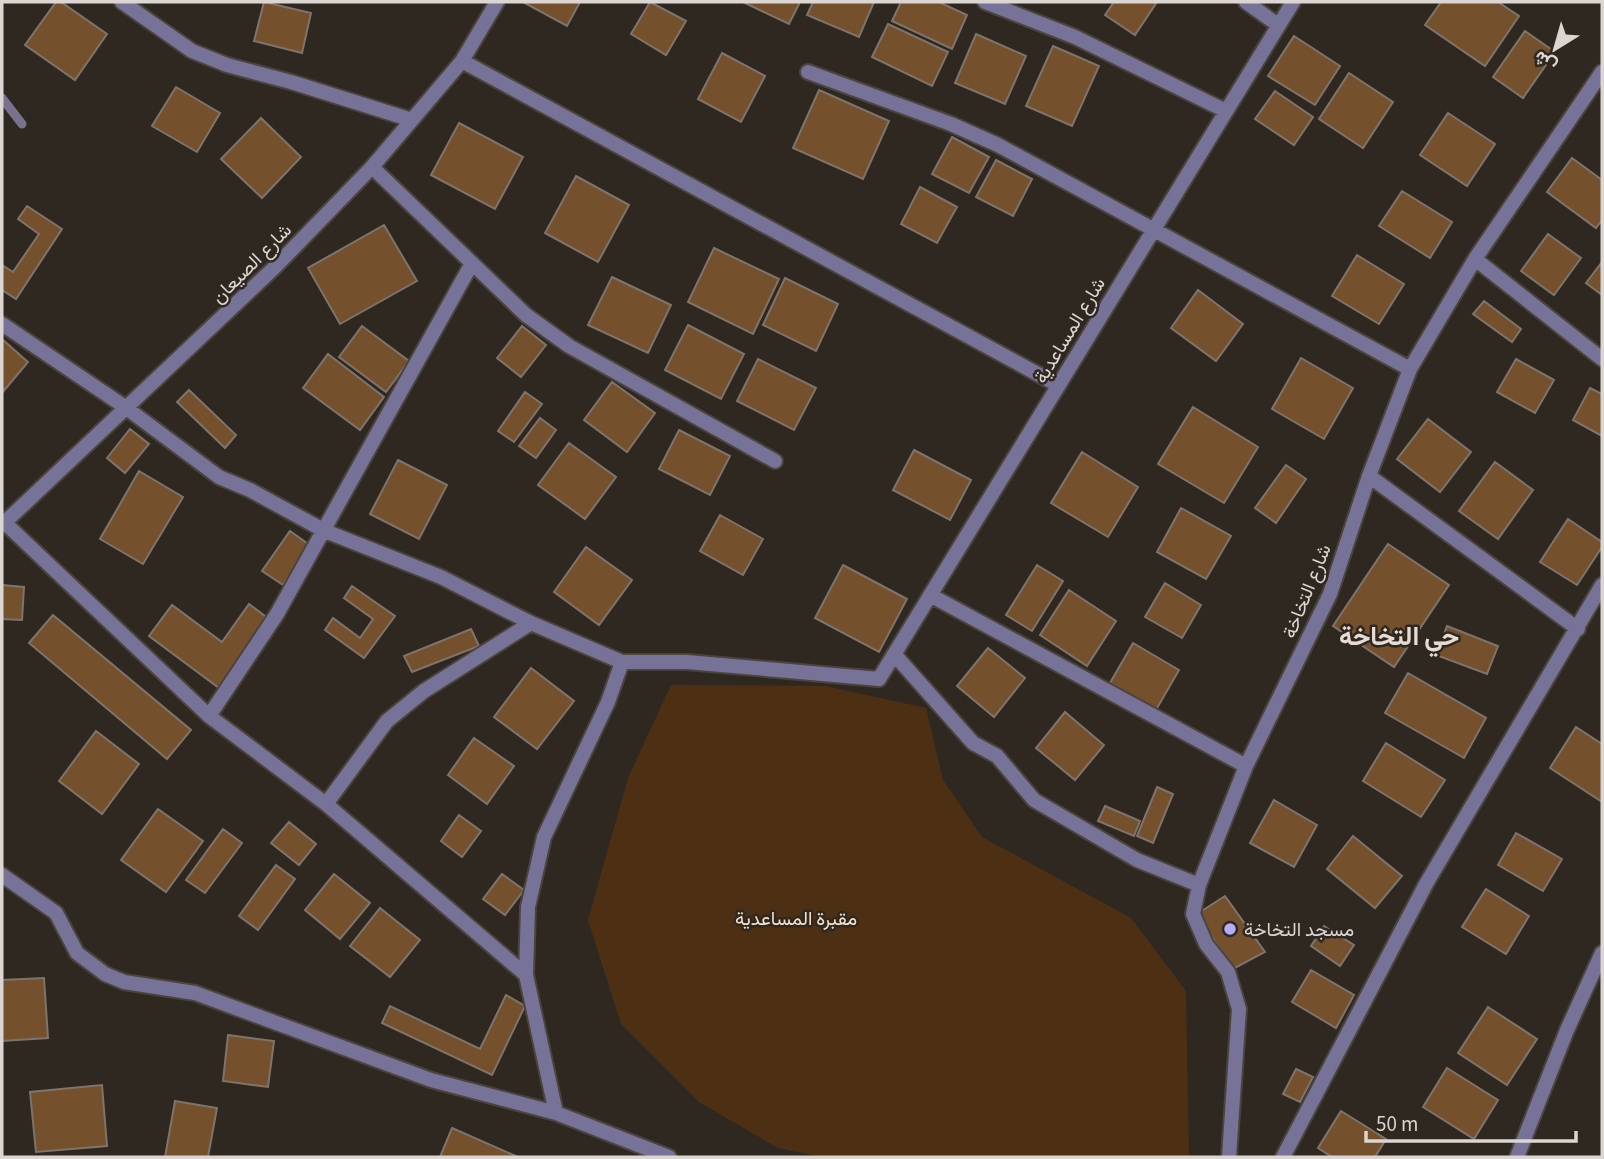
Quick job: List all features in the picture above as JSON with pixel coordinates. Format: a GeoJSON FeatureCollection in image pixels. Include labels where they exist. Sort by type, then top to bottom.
{"type":"FeatureCollection","features":[{"type":"Feature","properties":{"kind":"street"},"geometry":{"type":"LineString","coordinates":[[122,2],[192,51],[227,65],[412,120]]}},
{"type":"Feature","properties":{"kind":"street","name":"شارع الصيعان"},"geometry":{"type":"LineString","coordinates":[[3,524],[275,267],[372,167],[462,61],[497,2]]}},
{"type":"Feature","properties":{"kind":"street"},"geometry":{"type":"LineString","coordinates":[[985,2],[1075,37],[1226,111]]}},
{"type":"Feature","properties":{"kind":"street"},"geometry":{"type":"LineString","coordinates":[[1246,2],[1278,26]]}},
{"type":"Feature","properties":{"kind":"street","name":"شارع المساعدية"},"geometry":{"type":"LineString","coordinates":[[622,662],[711,663],[879,678],[1293,2]]}},
{"type":"Feature","properties":{"kind":"street"},"geometry":{"type":"LineString","coordinates":[[462,61],[1058,385]]}},
{"type":"Feature","properties":{"kind":"street"},"geometry":{"type":"LineString","coordinates":[[808,72],[951,124],[998,145],[1410,369]]}},
{"type":"Feature","properties":{"kind":"street","name":"شارع التخاخة"},"geometry":{"type":"LineString","coordinates":[[1229,1157],[1238,1056],[1239,1009],[1228,972],[1206,944],[1193,914],[1199,885],[1246,766],[1330,594],[1369,476],[1410,369],[1475,258],[1602,72]]}},
{"type":"Feature","properties":{"kind":"street"},"geometry":{"type":"LineString","coordinates":[[372,167],[526,315],[569,346],[775,461]]}},
{"type":"Feature","properties":{"kind":"street"},"geometry":{"type":"LineString","coordinates":[[1475,258],[1602,359]]}},
{"type":"Feature","properties":{"kind":"street"},"geometry":{"type":"LineString","coordinates":[[209,716],[277,614],[471,265]]}},
{"type":"Feature","properties":{"kind":"street"},"geometry":{"type":"LineString","coordinates":[[2,324],[125,407],[219,477],[250,490],[325,531],[441,577],[531,623],[622,662],[608,702],[544,837],[528,907],[526,975],[556,1113]]}},
{"type":"Feature","properties":{"kind":"street"},"geometry":{"type":"LineString","coordinates":[[1369,476],[1578,629]]}},
{"type":"Feature","properties":{"kind":"street"},"geometry":{"type":"LineString","coordinates":[[3,524],[209,716],[326,804],[526,975]]}},
{"type":"Feature","properties":{"kind":"street"},"geometry":{"type":"LineString","coordinates":[[1283,1157],[1426,884],[1602,585]]}},
{"type":"Feature","properties":{"kind":"street"},"geometry":{"type":"LineString","coordinates":[[929,596],[1246,766]]}},
{"type":"Feature","properties":{"kind":"street"},"geometry":{"type":"LineString","coordinates":[[326,804],[363,749],[387,720],[424,691],[531,623]]}},
{"type":"Feature","properties":{"kind":"street"},"geometry":{"type":"LineString","coordinates":[[894,654],[973,743],[998,756],[1034,800],[1137,860],[1199,885]]}},
{"type":"Feature","properties":{"kind":"street"},"geometry":{"type":"LineString","coordinates":[[2,875],[56,913],[77,953],[105,974],[124,982],[195,993],[431,1080],[556,1113],[669,1157]]}},
{"type":"Feature","properties":{"kind":"street"},"geometry":{"type":"LineString","coordinates":[[1517,1157],[1567,1030],[1602,953]]}},
{"type":"Feature","properties":{"kind":"green space","name":"مقبرة المساعدية"},"geometry":{"type":"Polygon","coordinates":[[[671,685],[825,686],[926,708],[943,780],[982,837],[1131,918],[1186,991],[1189,1157],[822,1157],[778,1148],[699,1102],[621,1024],[588,920],[628,778],[671,685]]]}},
{"type":"Feature","properties":{"kind":"building"},"geometry":{"type":"Polygon","coordinates":[[[56,2],[61,2],[107,34],[75,80],[25,45],[56,2]]]}},
{"type":"Feature","properties":{"kind":"building"},"geometry":{"type":"Polygon","coordinates":[[[264,2],[311,13],[302,53],[254,41],[264,2]]]}},
{"type":"Feature","properties":{"kind":"building"},"geometry":{"type":"Polygon","coordinates":[[[523,2],[580,2],[567,26],[523,2]]]}},
{"type":"Feature","properties":{"kind":"building"},"geometry":{"type":"Polygon","coordinates":[[[650,2],[686,21],[666,55],[631,34],[650,2]]]}},
{"type":"Feature","properties":{"kind":"building"},"geometry":{"type":"Polygon","coordinates":[[[743,2],[800,2],[789,24],[743,2]]]}},
{"type":"Feature","properties":{"kind":"building"},"geometry":{"type":"Polygon","coordinates":[[[813,2],[874,2],[859,37],[807,15],[813,2]]]}},
{"type":"Feature","properties":{"kind":"building"},"geometry":{"type":"Polygon","coordinates":[[[901,2],[939,2],[967,15],[952,49],[892,21],[901,2]]]}},
{"type":"Feature","properties":{"kind":"building"},"geometry":{"type":"Polygon","coordinates":[[[1114,2],[1157,2],[1135,35],[1105,15],[1114,2]]]}},
{"type":"Feature","properties":{"kind":"building"},"geometry":{"type":"Polygon","coordinates":[[[1441,2],[1498,2],[1519,16],[1485,66],[1425,25],[1441,2]]]}},
{"type":"Feature","properties":{"kind":"building"},"geometry":{"type":"Polygon","coordinates":[[[888,24],[948,52],[932,86],[872,57],[888,24]]]}},
{"type":"Feature","properties":{"kind":"building"},"geometry":{"type":"Polygon","coordinates":[[[1525,31],[1555,52],[1523,98],[1493,77],[1525,31]]]}},
{"type":"Feature","properties":{"kind":"building"},"geometry":{"type":"Polygon","coordinates":[[[976,34],[1026,56],[1005,104],[955,83],[976,34]]]}},
{"type":"Feature","properties":{"kind":"building"},"geometry":{"type":"Polygon","coordinates":[[[1294,36],[1340,66],[1315,105],[1268,76],[1294,36]]]}},
{"type":"Feature","properties":{"kind":"building"},"geometry":{"type":"Polygon","coordinates":[[[1053,46],[1099,66],[1072,126],[1026,106],[1053,46]]]}},
{"type":"Feature","properties":{"kind":"building"},"geometry":{"type":"Polygon","coordinates":[[[722,53],[765,76],[741,122],[698,99],[722,53]]]}},
{"type":"Feature","properties":{"kind":"building"},"geometry":{"type":"Polygon","coordinates":[[[1349,73],[1393,102],[1363,148],[1319,119],[1349,73]]]}},
{"type":"Feature","properties":{"kind":"building"},"geometry":{"type":"Polygon","coordinates":[[[176,87],[220,113],[197,152],[152,126],[176,87]]]}},
{"type":"Feature","properties":{"kind":"building"},"geometry":{"type":"Polygon","coordinates":[[[819,90],[889,121],[863,179],[793,148],[819,90]]]}},
{"type":"Feature","properties":{"kind":"building"},"geometry":{"type":"Polygon","coordinates":[[[1275,91],[1313,117],[1294,145],[1255,119],[1275,91]]]}},
{"type":"Feature","properties":{"kind":"building"},"geometry":{"type":"Polygon","coordinates":[[[1448,113],[1495,144],[1467,186],[1420,155],[1448,113]]]}},
{"type":"Feature","properties":{"kind":"building"},"geometry":{"type":"Polygon","coordinates":[[[261,118],[301,157],[262,198],[221,159],[261,118]]]}},
{"type":"Feature","properties":{"kind":"building"},"geometry":{"type":"Polygon","coordinates":[[[459,123],[523,157],[495,209],[431,175],[459,123]]]}},
{"type":"Feature","properties":{"kind":"building"},"geometry":{"type":"Polygon","coordinates":[[[952,137],[989,157],[969,193],[932,174],[952,137]]]}},
{"type":"Feature","properties":{"kind":"building"},"geometry":{"type":"Polygon","coordinates":[[[1572,158],[1602,180],[1602,220],[1596,228],[1547,192],[1572,158]]]}},
{"type":"Feature","properties":{"kind":"building"},"geometry":{"type":"Polygon","coordinates":[[[996,160],[1032,179],[1013,216],[976,197],[996,160]]]}},
{"type":"Feature","properties":{"kind":"building"},"geometry":{"type":"Polygon","coordinates":[[[576,176],[629,205],[598,262],[545,233],[576,176]]]}},
{"type":"Feature","properties":{"kind":"building"},"geometry":{"type":"Polygon","coordinates":[[[920,187],[957,207],[937,243],[901,224],[920,187]]]}},
{"type":"Feature","properties":{"kind":"building"},"geometry":{"type":"Polygon","coordinates":[[[1402,191],[1452,222],[1430,258],[1379,226],[1402,191]]]}},
{"type":"Feature","properties":{"kind":"building"},"geometry":{"type":"Polygon","coordinates":[[[27,206],[62,229],[16,299],[2,290],[2,265],[13,272],[39,234],[18,219],[27,206]]]}},
{"type":"Feature","properties":{"kind":"building"},"geometry":{"type":"Polygon","coordinates":[[[384,225],[417,281],[340,324],[308,268],[384,225]]]}},
{"type":"Feature","properties":{"kind":"building"},"geometry":{"type":"Polygon","coordinates":[[[1548,234],[1581,258],[1554,295],[1521,271],[1548,234]]]}},
{"type":"Feature","properties":{"kind":"building"},"geometry":{"type":"Polygon","coordinates":[[[714,248],[779,279],[753,334],[688,302],[714,248]]]}},
{"type":"Feature","properties":{"kind":"building"},"geometry":{"type":"Polygon","coordinates":[[[1357,255],[1404,284],[1379,324],[1332,296],[1357,255]]]}},
{"type":"Feature","properties":{"kind":"building"},"geometry":{"type":"Polygon","coordinates":[[[1602,262],[1602,295],[1586,283],[1602,262]]]}},
{"type":"Feature","properties":{"kind":"building"},"geometry":{"type":"Polygon","coordinates":[[[612,277],[671,305],[648,353],[588,325],[612,277]]]}},
{"type":"Feature","properties":{"kind":"building"},"geometry":{"type":"Polygon","coordinates":[[[785,278],[838,304],[816,351],[763,325],[785,278]]]}},
{"type":"Feature","properties":{"kind":"building"},"geometry":{"type":"Polygon","coordinates":[[[1198,290],[1243,324],[1216,361],[1171,328],[1198,290]]]}},
{"type":"Feature","properties":{"kind":"building"},"geometry":{"type":"Polygon","coordinates":[[[1484,301],[1521,329],[1512,342],[1473,314],[1484,301]]]}},
{"type":"Feature","properties":{"kind":"building"},"geometry":{"type":"Polygon","coordinates":[[[688,325],[744,354],[721,399],[665,370],[688,325]]]}},
{"type":"Feature","properties":{"kind":"building"},"geometry":{"type":"Polygon","coordinates":[[[362,326],[409,361],[386,392],[339,357],[362,326]]]}},
{"type":"Feature","properties":{"kind":"building"},"geometry":{"type":"Polygon","coordinates":[[[522,326],[546,345],[521,377],[497,358],[522,326]]]}},
{"type":"Feature","properties":{"kind":"building"},"geometry":{"type":"Polygon","coordinates":[[[2,339],[28,362],[2,393],[2,339]]]}},
{"type":"Feature","properties":{"kind":"building"},"geometry":{"type":"Polygon","coordinates":[[[328,354],[384,397],[360,430],[303,388],[328,354]]]}},
{"type":"Feature","properties":{"kind":"building"},"geometry":{"type":"Polygon","coordinates":[[[1301,358],[1353,388],[1324,439],[1272,409],[1301,358]]]}},
{"type":"Feature","properties":{"kind":"building"},"geometry":{"type":"Polygon","coordinates":[[[758,359],[816,388],[794,430],[737,401],[758,359]]]}},
{"type":"Feature","properties":{"kind":"building"},"geometry":{"type":"Polygon","coordinates":[[[1516,359],[1554,380],[1535,413],[1497,392],[1516,359]]]}},
{"type":"Feature","properties":{"kind":"building"},"geometry":{"type":"Polygon","coordinates":[[[612,382],[655,413],[627,452],[584,420],[612,382]]]}},
{"type":"Feature","properties":{"kind":"building"},"geometry":{"type":"Polygon","coordinates":[[[1590,388],[1602,394],[1602,436],[1573,420],[1590,388]]]}},
{"type":"Feature","properties":{"kind":"building"},"geometry":{"type":"Polygon","coordinates":[[[189,390],[236,435],[225,448],[177,402],[189,390]]]}},
{"type":"Feature","properties":{"kind":"building"},"geometry":{"type":"Polygon","coordinates":[[[525,392],[542,404],[514,442],[498,431],[525,392]]]}},
{"type":"Feature","properties":{"kind":"building"},"geometry":{"type":"Polygon","coordinates":[[[1193,407],[1258,447],[1224,503],[1158,464],[1193,407]]]}},
{"type":"Feature","properties":{"kind":"building"},"geometry":{"type":"Polygon","coordinates":[[[540,418],[556,430],[536,458],[519,446],[540,418]]]}},
{"type":"Feature","properties":{"kind":"building"},"geometry":{"type":"Polygon","coordinates":[[[1428,419],[1471,452],[1440,492],[1397,459],[1428,419]]]}},
{"type":"Feature","properties":{"kind":"building"},"geometry":{"type":"Polygon","coordinates":[[[130,429],[149,444],[125,473],[107,458],[130,429]]]}},
{"type":"Feature","properties":{"kind":"building"},"geometry":{"type":"Polygon","coordinates":[[[679,430],[730,456],[710,495],[659,469],[679,430]]]}},
{"type":"Feature","properties":{"kind":"building"},"geometry":{"type":"Polygon","coordinates":[[[569,443],[616,477],[585,519],[538,485],[569,443]]]}},
{"type":"Feature","properties":{"kind":"building"},"geometry":{"type":"Polygon","coordinates":[[[914,450],[971,480],[950,520],[893,490],[914,450]]]}},
{"type":"Feature","properties":{"kind":"building"},"geometry":{"type":"Polygon","coordinates":[[[1082,452],[1138,487],[1108,537],[1051,503],[1082,452]]]}},
{"type":"Feature","properties":{"kind":"building"},"geometry":{"type":"Polygon","coordinates":[[[398,460],[447,485],[419,539],[370,514],[398,460]]]}},
{"type":"Feature","properties":{"kind":"building"},"geometry":{"type":"Polygon","coordinates":[[[1495,462],[1533,490],[1498,539],[1459,511],[1495,462]]]}},
{"type":"Feature","properties":{"kind":"building"},"geometry":{"type":"Polygon","coordinates":[[[1286,465],[1306,479],[1276,523],[1255,508],[1286,465]]]}},
{"type":"Feature","properties":{"kind":"building"},"geometry":{"type":"Polygon","coordinates":[[[139,471],[183,497],[143,564],[100,539],[139,471]]]}},
{"type":"Feature","properties":{"kind":"building"},"geometry":{"type":"Polygon","coordinates":[[[1181,508],[1231,536],[1206,579],[1157,552],[1181,508]]]}},
{"type":"Feature","properties":{"kind":"building"},"geometry":{"type":"Polygon","coordinates":[[[720,515],[763,539],[743,575],[700,551],[720,515]]]}},
{"type":"Feature","properties":{"kind":"building"},"geometry":{"type":"Polygon","coordinates":[[[1568,519],[1602,542],[1602,547],[1577,585],[1540,562],[1568,519]]]}},
{"type":"Feature","properties":{"kind":"building"},"geometry":{"type":"Polygon","coordinates":[[[290,531],[311,546],[283,585],[262,571],[290,531]]]}},
{"type":"Feature","properties":{"kind":"building"},"geometry":{"type":"Polygon","coordinates":[[[1388,544],[1449,585],[1394,667],[1333,626],[1388,544]]]}},
{"type":"Feature","properties":{"kind":"building"},"geometry":{"type":"Polygon","coordinates":[[[586,547],[632,580],[599,625],[554,592],[586,547]]]}},
{"type":"Feature","properties":{"kind":"building"},"geometry":{"type":"Polygon","coordinates":[[[843,565],[907,599],[879,652],[815,618],[843,565]]]}},
{"type":"Feature","properties":{"kind":"building"},"geometry":{"type":"Polygon","coordinates":[[[1037,565],[1063,581],[1032,631],[1006,615],[1037,565]]]}},
{"type":"Feature","properties":{"kind":"building"},"geometry":{"type":"Polygon","coordinates":[[[1165,583],[1201,605],[1182,638],[1145,617],[1165,583]]]}},
{"type":"Feature","properties":{"kind":"building"},"geometry":{"type":"Polygon","coordinates":[[[2,585],[24,587],[22,620],[2,619],[2,585]]]}},
{"type":"Feature","properties":{"kind":"building"},"geometry":{"type":"Polygon","coordinates":[[[352,586],[395,616],[364,658],[325,630],[333,618],[360,638],[373,619],[344,598],[352,586]]]}},
{"type":"Feature","properties":{"kind":"building"},"geometry":{"type":"Polygon","coordinates":[[[1069,590],[1116,621],[1087,666],[1040,635],[1069,590]]]}},
{"type":"Feature","properties":{"kind":"building"},"geometry":{"type":"Polygon","coordinates":[[[249,604],[269,619],[219,688],[149,636],[172,605],[222,642],[249,604]]]}},
{"type":"Feature","properties":{"kind":"building"},"geometry":{"type":"Polygon","coordinates":[[[53,615],[191,730],[167,759],[29,643],[53,615]]]}},
{"type":"Feature","properties":{"kind":"building"},"geometry":{"type":"Polygon","coordinates":[[[1447,626],[1498,646],[1487,674],[1436,655],[1447,626]]]}},
{"type":"Feature","properties":{"kind":"building"},"geometry":{"type":"Polygon","coordinates":[[[471,629],[479,646],[412,672],[404,656],[471,629]]]}},
{"type":"Feature","properties":{"kind":"building"},"geometry":{"type":"Polygon","coordinates":[[[1133,643],[1179,670],[1156,710],[1110,683],[1133,643]]]}},
{"type":"Feature","properties":{"kind":"building"},"geometry":{"type":"Polygon","coordinates":[[[988,648],[1025,678],[994,717],[957,686],[988,648]]]}},
{"type":"Feature","properties":{"kind":"building"},"geometry":{"type":"Polygon","coordinates":[[[531,668],[574,701],[537,749],[494,717],[531,668]]]}},
{"type":"Feature","properties":{"kind":"building"},"geometry":{"type":"Polygon","coordinates":[[[1408,673],[1486,718],[1464,758],[1385,713],[1408,673]]]}},
{"type":"Feature","properties":{"kind":"building"},"geometry":{"type":"Polygon","coordinates":[[[1065,712],[1104,745],[1075,780],[1036,748],[1065,712]]]}},
{"type":"Feature","properties":{"kind":"building"},"geometry":{"type":"Polygon","coordinates":[[[1576,727],[1602,744],[1602,802],[1550,768],[1576,727]]]}},
{"type":"Feature","properties":{"kind":"building"},"geometry":{"type":"Polygon","coordinates":[[[96,731],[139,764],[102,814],[59,781],[96,731]]]}},
{"type":"Feature","properties":{"kind":"building"},"geometry":{"type":"Polygon","coordinates":[[[474,738],[514,766],[487,804],[448,775],[474,738]]]}},
{"type":"Feature","properties":{"kind":"building"},"geometry":{"type":"Polygon","coordinates":[[[1386,743],[1445,780],[1421,817],[1363,781],[1386,743]]]}},
{"type":"Feature","properties":{"kind":"building"},"geometry":{"type":"Polygon","coordinates":[[[1157,787],[1173,794],[1153,843],[1137,836],[1157,787]]]}},
{"type":"Feature","properties":{"kind":"building"},"geometry":{"type":"Polygon","coordinates":[[[1274,800],[1317,825],[1294,867],[1250,843],[1274,800]]]}},
{"type":"Feature","properties":{"kind":"building"},"geometry":{"type":"Polygon","coordinates":[[[1105,806],[1140,821],[1134,836],[1098,821],[1105,806]]]}},
{"type":"Feature","properties":{"kind":"building"},"geometry":{"type":"Polygon","coordinates":[[[158,809],[203,841],[166,892],[121,860],[158,809]]]}},
{"type":"Feature","properties":{"kind":"building"},"geometry":{"type":"Polygon","coordinates":[[[459,815],[481,831],[462,857],[441,841],[459,815]]]}},
{"type":"Feature","properties":{"kind":"building"},"geometry":{"type":"Polygon","coordinates":[[[289,822],[316,844],[299,865],[271,843],[289,822]]]}},
{"type":"Feature","properties":{"kind":"building"},"geometry":{"type":"Polygon","coordinates":[[[223,829],[242,843],[205,893],[186,880],[223,829]]]}},
{"type":"Feature","properties":{"kind":"building"},"geometry":{"type":"Polygon","coordinates":[[[1516,833],[1562,859],[1543,891],[1498,865],[1516,833]]]}},
{"type":"Feature","properties":{"kind":"building"},"geometry":{"type":"Polygon","coordinates":[[[1353,836],[1402,876],[1375,908],[1327,869],[1353,836]]]}},
{"type":"Feature","properties":{"kind":"building"},"geometry":{"type":"Polygon","coordinates":[[[276,865],[295,879],[258,930],[239,916],[276,865]]]}},
{"type":"Feature","properties":{"kind":"building"},"geometry":{"type":"Polygon","coordinates":[[[334,874],[370,903],[340,939],[305,910],[334,874]]]}},
{"type":"Feature","properties":{"kind":"building"},"geometry":{"type":"Polygon","coordinates":[[[502,874],[524,890],[505,915],[483,899],[502,874]]]}},
{"type":"Feature","properties":{"kind":"building"},"geometry":{"type":"Polygon","coordinates":[[[1486,889],[1529,916],[1506,954],[1462,927],[1486,889]]]}},
{"type":"Feature","properties":{"kind":"building"},"geometry":{"type":"Polygon","coordinates":[[[1225,896],[1265,952],[1233,969],[1197,914],[1225,896]]]}},
{"type":"Feature","properties":{"kind":"building"},"geometry":{"type":"Polygon","coordinates":[[[380,908],[420,940],[390,977],[350,946],[380,908]]]}},
{"type":"Feature","properties":{"kind":"building"},"geometry":{"type":"Polygon","coordinates":[[[1324,926],[1354,945],[1340,966],[1311,946],[1324,926]]]}},
{"type":"Feature","properties":{"kind":"building"},"geometry":{"type":"Polygon","coordinates":[[[1311,970],[1354,995],[1336,1028],[1292,1002],[1311,970]]]}},
{"type":"Feature","properties":{"kind":"building"},"geometry":{"type":"Polygon","coordinates":[[[44,978],[48,1038],[2,1041],[2,980],[44,978]]]}},
{"type":"Feature","properties":{"kind":"building"},"geometry":{"type":"Polygon","coordinates":[[[506,995],[525,1006],[492,1075],[382,1023],[390,1006],[480,1049],[506,995]]]}},
{"type":"Feature","properties":{"kind":"building"},"geometry":{"type":"Polygon","coordinates":[[[1488,1007],[1537,1039],[1507,1085],[1458,1053],[1488,1007]]]}},
{"type":"Feature","properties":{"kind":"building"},"geometry":{"type":"Polygon","coordinates":[[[228,1035],[274,1041],[268,1087],[223,1081],[228,1035]]]}},
{"type":"Feature","properties":{"kind":"building"},"geometry":{"type":"Polygon","coordinates":[[[1447,1068],[1498,1100],[1474,1139],[1423,1107],[1447,1068]]]}},
{"type":"Feature","properties":{"kind":"building"},"geometry":{"type":"Polygon","coordinates":[[[1296,1069],[1313,1077],[1300,1102],[1283,1094],[1296,1069]]]}},
{"type":"Feature","properties":{"kind":"building"},"geometry":{"type":"Polygon","coordinates":[[[102,1085],[107,1146],[36,1152],[30,1092],[102,1085]]]}},
{"type":"Feature","properties":{"kind":"building"},"geometry":{"type":"Polygon","coordinates":[[[175,1101],[217,1108],[208,1157],[165,1157],[175,1101]]]}},
{"type":"Feature","properties":{"kind":"building"},"geometry":{"type":"Polygon","coordinates":[[[1341,1111],[1386,1139],[1375,1157],[1332,1157],[1318,1148],[1341,1111]]]}},
{"type":"Feature","properties":{"kind":"building"},"geometry":{"type":"Polygon","coordinates":[[[452,1128],[518,1157],[440,1157],[452,1128]]]}},
{"type":"Feature","properties":{"kind":"waterway"},"geometry":{"type":"LineString","coordinates":[[2,98],[22,124]]}},
{"type":"Feature","properties":{"kind":"place","name":"مسجد التخاخة"},"geometry":{"type":"Point","coordinates":[1230,929]}},
{"type":"Feature","properties":{"kind":"district","name":"حي التخاخة"},"geometry":{"type":"Point","coordinates":[1399,636]}}]}
